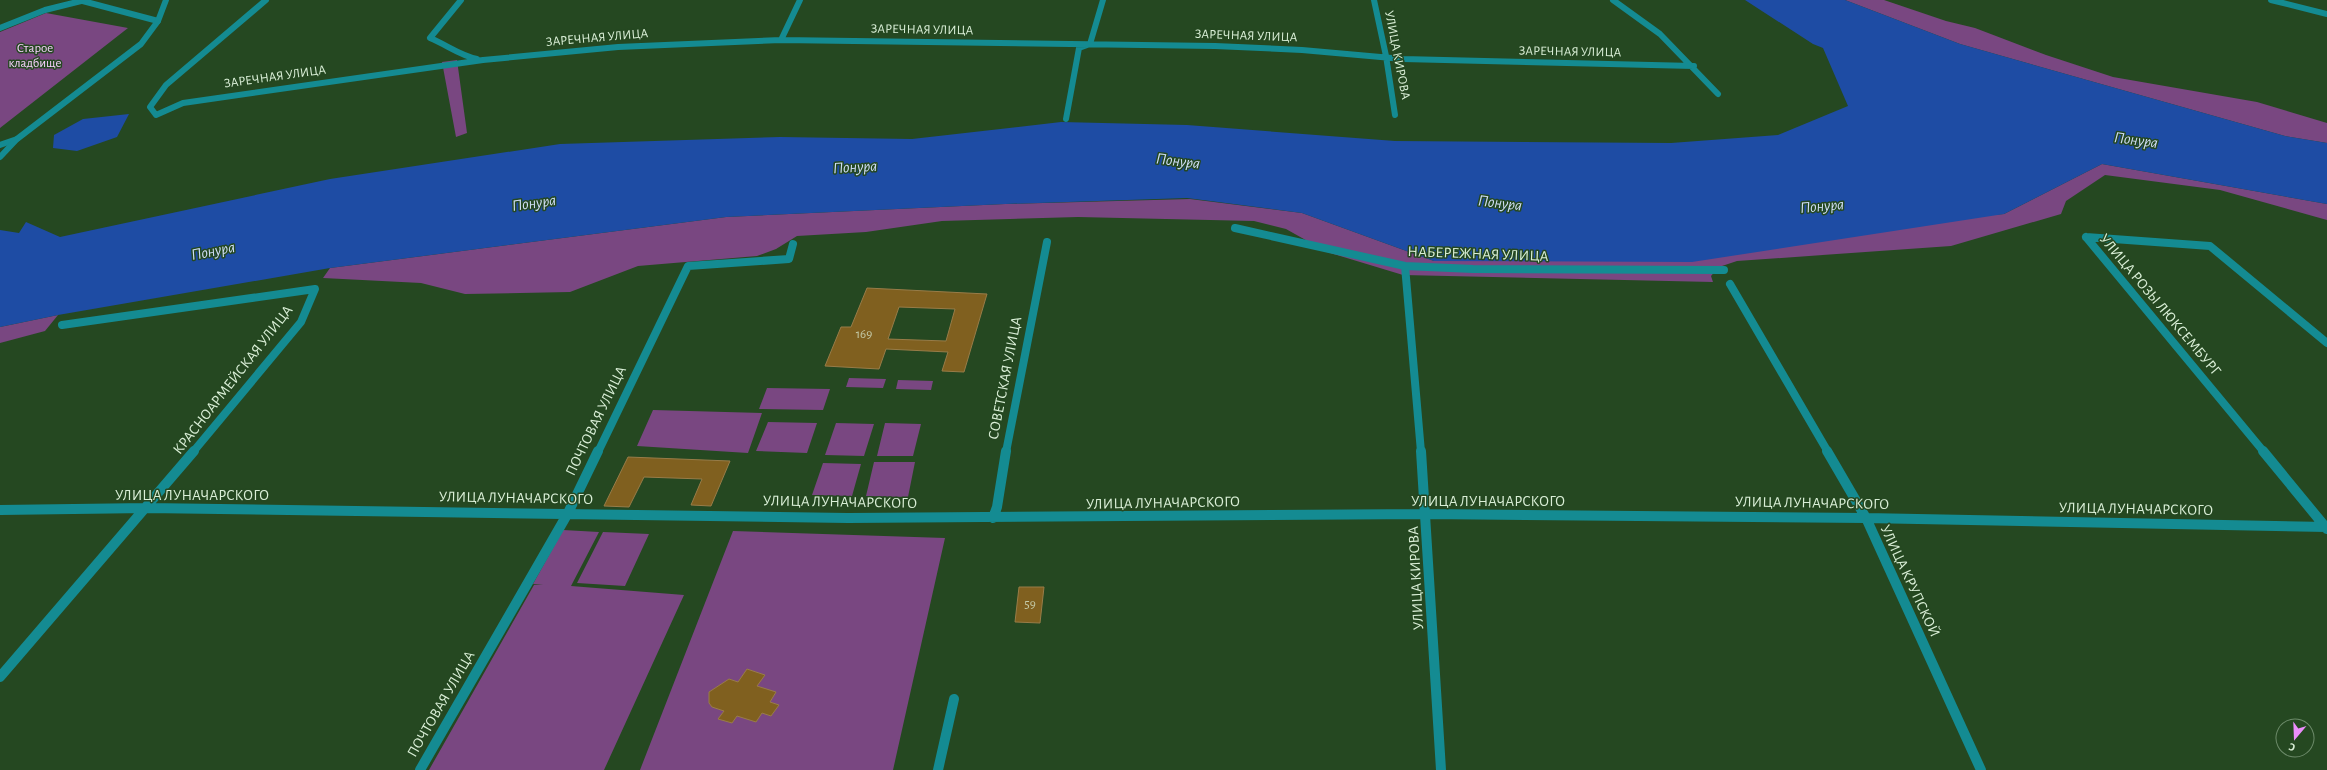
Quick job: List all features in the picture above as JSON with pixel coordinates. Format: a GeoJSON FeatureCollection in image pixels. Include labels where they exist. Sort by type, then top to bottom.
{"type":"FeatureCollection","features":[{"type":"Feature","properties":{"kind":"street"},"geometry":{"type":"LineString","coordinates":[[0,28],[45,10],[80,0],[158,21]]}},
{"type":"Feature","properties":{"kind":"street"},"geometry":{"type":"LineString","coordinates":[[0,157],[17,140],[141,44],[158,21],[166,0]]}},
{"type":"Feature","properties":{"kind":"street","name":"ЗАРЕЧНАЯ УЛИЦА"},"geometry":{"type":"LineString","coordinates":[[266,0],[166,85],[150,107],[156,115],[183,103],[483,60],[626,47],[781,40],[1223,46],[1386,56],[1403,59],[1694,66]]}},
{"type":"Feature","properties":{"kind":"street"},"geometry":{"type":"LineString","coordinates":[[461,0],[430,38],[448,45],[461,55],[483,60]]}},
{"type":"Feature","properties":{"kind":"street"},"geometry":{"type":"LineString","coordinates":[[781,40],[800,0]]}},
{"type":"Feature","properties":{"kind":"street"},"geometry":{"type":"LineString","coordinates":[[1066,119],[1079,48],[1090,44],[1103,0]]}},
{"type":"Feature","properties":{"kind":"street","name":"УЛИЦА КИРОВА"},"geometry":{"type":"LineString","coordinates":[[1374,0],[1386,56],[1395,115]]}},
{"type":"Feature","properties":{"kind":"street"},"geometry":{"type":"LineString","coordinates":[[1613,0],[1660,34],[1694,66],[1718,94]]}},
{"type":"Feature","properties":{"kind":"street"},"geometry":{"type":"LineString","coordinates":[[2271,0],[2327,14]]}},
{"type":"Feature","properties":{"kind":"street"},"geometry":{"type":"LineString","coordinates":[[0,145],[17,140]]}},
{"type":"Feature","properties":{"kind":"street","name":"НАБЕРЕЖНАЯ УЛИЦА"},"geometry":{"type":"LineString","coordinates":[[1235,228],[1405,266],[1473,269],[1724,270]]}},
{"type":"Feature","properties":{"kind":"street","name":"УЛИЦА РОЗЫ ЛЮКСЕМБУРГ"},"geometry":{"type":"LineString","coordinates":[[2327,343],[2210,246],[2086,237],[2327,528]]}},
{"type":"Feature","properties":{"kind":"street","name":"СОВЕТСКАЯ УЛИЦА"},"geometry":{"type":"LineString","coordinates":[[993,518],[997,507],[1046,242]]}},
{"type":"Feature","properties":{"kind":"street","name":"ПОЧТОВАЯ УЛИЦА"},"geometry":{"type":"LineString","coordinates":[[420,770],[568,513],[688,266],[788,259],[793,244]]}},
{"type":"Feature","properties":{"kind":"street","name":"УЛИЦА КИРОВА"},"geometry":{"type":"LineString","coordinates":[[1405,266],[1426,514],[1441,770]]}},
{"type":"Feature","properties":{"kind":"street","name":"УЛИЦА КРУПСКОЙ"},"geometry":{"type":"LineString","coordinates":[[1730,284],[1866,518],[1981,770]]}},
{"type":"Feature","properties":{"kind":"street","name":"КРАСНОАРМЕЙСКАЯ УЛИЦА"},"geometry":{"type":"LineString","coordinates":[[0,677],[147,508],[301,322],[315,289],[236,298],[146,315],[62,325]]}},
{"type":"Feature","properties":{"kind":"street","name":"УЛИЦА ЛУНАЧАРСКОГО"},"geometry":{"type":"LineString","coordinates":[[0,510],[147,508],[801,516],[848,518],[1426,514],[1866,518],[2327,528]]}},
{"type":"Feature","properties":{"kind":"street"},"geometry":{"type":"LineString","coordinates":[[938,770],[954,699]]}},
{"type":"Feature","properties":{"kind":"green space"},"geometry":{"type":"Polygon","coordinates":[[[1845,0],[1884,0],[1946,21],[1975,28],[2046,55],[2113,77],[2257,102],[2327,123],[2327,143],[2285,136],[1960,44],[1845,0]]]}},
{"type":"Feature","properties":{"kind":"green space","name":"Старое кладбище"},"geometry":{"type":"Polygon","coordinates":[[[46,13],[128,28],[0,128],[0,32],[46,13]]]}},
{"type":"Feature","properties":{"kind":"green space"},"geometry":{"type":"Polygon","coordinates":[[[457,60],[467,133],[456,137],[442,62],[457,60]]]}},
{"type":"Feature","properties":{"kind":"green space"},"geometry":{"type":"Polygon","coordinates":[[[2102,164],[2327,204],[2327,220],[2220,190],[2105,175],[2066,201],[2061,214],[1951,246],[1737,261],[1719,267],[1711,276],[1713,282],[1403,275],[1327,252],[1286,229],[1254,221],[1078,217],[942,221],[866,232],[797,236],[776,249],[757,256],[638,266],[570,292],[465,294],[421,283],[323,278],[330,268],[726,217],[1005,204],[1190,199],[1302,213],[1434,261],[2004,214],[2102,164]]]}},
{"type":"Feature","properties":{"kind":"green space"},"geometry":{"type":"Polygon","coordinates":[[[58,315],[45,331],[0,343],[0,327],[58,315]]]}},
{"type":"Feature","properties":{"kind":"green space"},"geometry":{"type":"Polygon","coordinates":[[[849,378],[886,379],[883,388],[846,387],[849,378]]]}},
{"type":"Feature","properties":{"kind":"green space"},"geometry":{"type":"Polygon","coordinates":[[[898,380],[933,381],[931,390],[896,389],[898,380]]]}},
{"type":"Feature","properties":{"kind":"green space"},"geometry":{"type":"Polygon","coordinates":[[[767,388],[830,389],[823,410],[759,409],[767,388]]]}},
{"type":"Feature","properties":{"kind":"green space"},"geometry":{"type":"Polygon","coordinates":[[[653,410],[762,413],[748,453],[637,446],[653,410]]]}},
{"type":"Feature","properties":{"kind":"green space"},"geometry":{"type":"Polygon","coordinates":[[[768,422],[817,423],[807,453],[756,451],[768,422]]]}},
{"type":"Feature","properties":{"kind":"green space"},"geometry":{"type":"Polygon","coordinates":[[[836,423],[874,424],[864,456],[825,455],[836,423]]]}},
{"type":"Feature","properties":{"kind":"green space"},"geometry":{"type":"Polygon","coordinates":[[[885,423],[921,424],[913,456],[877,456],[885,423]]]}},
{"type":"Feature","properties":{"kind":"green space"},"geometry":{"type":"Polygon","coordinates":[[[874,462],[915,462],[908,497],[866,496],[874,462]]]}},
{"type":"Feature","properties":{"kind":"green space"},"geometry":{"type":"Polygon","coordinates":[[[823,463],[861,464],[852,496],[812,495],[823,463]]]}},
{"type":"Feature","properties":{"kind":"green space"},"geometry":{"type":"Polygon","coordinates":[[[563,530],[599,532],[571,586],[684,595],[604,770],[429,770],[534,585],[543,585],[533,584],[563,530]]]}},
{"type":"Feature","properties":{"kind":"green space"},"geometry":{"type":"Polygon","coordinates":[[[733,531],[945,538],[893,770],[640,770],[733,531]]]}},
{"type":"Feature","properties":{"kind":"green space"},"geometry":{"type":"Polygon","coordinates":[[[603,532],[649,534],[625,586],[577,583],[603,532]]]}},
{"type":"Feature","properties":{"kind":"water","name":"Понура"},"geometry":{"type":"Polygon","coordinates":[[[1745,0],[1845,0],[1960,44],[2285,136],[2327,143],[2327,204],[2102,164],[2004,214],[1692,262],[1434,261],[1302,213],[1187,198],[1005,204],[726,217],[330,268],[58,315],[0,327],[0,230],[19,233],[26,222],[60,237],[330,179],[560,144],[780,137],[912,139],[1061,122],[1187,125],[1395,141],[1671,143],[1778,135],[1848,106],[1823,48],[1813,44],[1745,0]]]}},
{"type":"Feature","properties":{"kind":"water"},"geometry":{"type":"Polygon","coordinates":[[[129,114],[117,137],[77,151],[53,148],[54,135],[83,119],[129,114]]]}},
{"type":"Feature","properties":{"kind":"building"},"geometry":{"type":"Polygon","coordinates":[[[867,288],[987,294],[964,372],[942,371],[948,352],[886,349],[879,369],[825,366],[841,327],[851,327],[867,288]],[[899,307],[888,339],[946,341],[955,309],[899,307]]]}},
{"type":"Feature","properties":{"kind":"building"},"geometry":{"type":"Polygon","coordinates":[[[628,457],[730,461],[711,506],[691,505],[702,479],[644,477],[629,507],[604,506],[628,457]]]}},
{"type":"Feature","properties":{"kind":"building"},"geometry":{"type":"Polygon","coordinates":[[[1019,587],[1044,587],[1040,623],[1015,622],[1019,587]]]}},
{"type":"Feature","properties":{"kind":"building"},"geometry":{"type":"Polygon","coordinates":[[[747,669],[765,675],[757,686],[776,692],[770,702],[779,705],[771,716],[762,713],[756,722],[737,716],[732,723],[718,719],[724,711],[712,707],[709,703],[709,692],[729,679],[738,682],[747,669]]]}}]}
